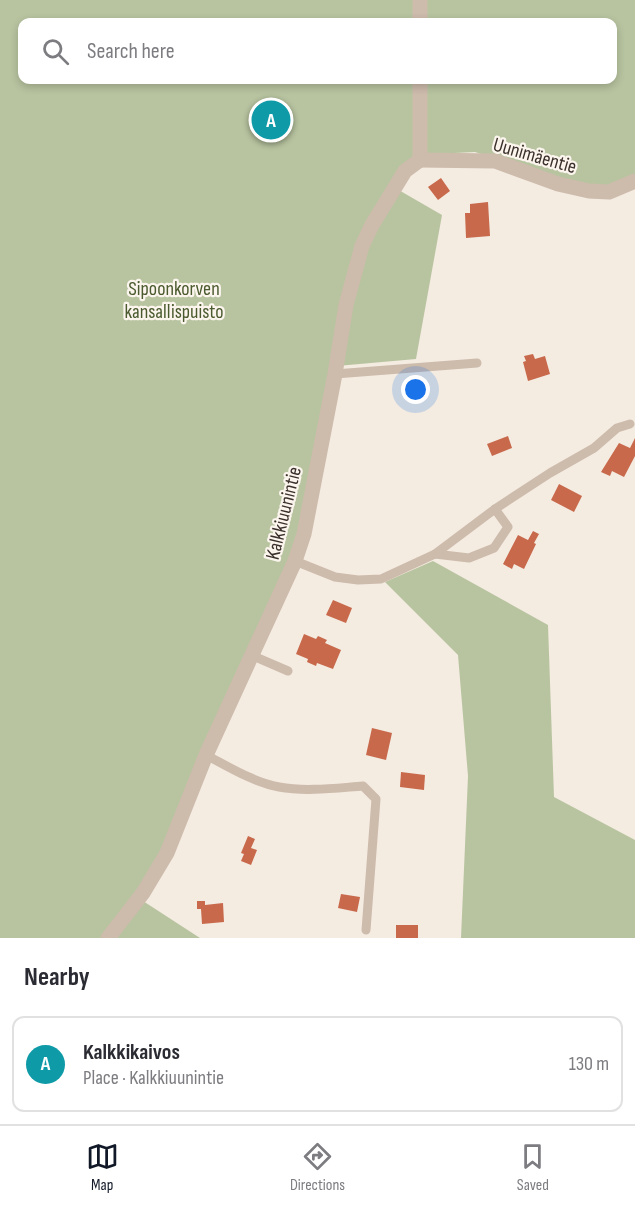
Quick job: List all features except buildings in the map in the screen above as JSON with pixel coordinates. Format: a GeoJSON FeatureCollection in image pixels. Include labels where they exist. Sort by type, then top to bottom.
{"type":"FeatureCollection","features":[{"type":"Feature","properties":{"kind":"street"},"geometry":{"type":"LineString","coordinates":[[420,0],[420,18]]}},
{"type":"Feature","properties":{"kind":"street"},"geometry":{"type":"LineString","coordinates":[[420,84],[420,160]]}},
{"type":"Feature","properties":{"kind":"street","name":"Uunimäentie"},"geometry":{"type":"LineString","coordinates":[[420,160],[495,161],[558,184],[589,191],[609,192],[635,181]]}},
{"type":"Feature","properties":{"kind":"street","name":"Kalkkiuunintie"},"geometry":{"type":"LineString","coordinates":[[108,938],[143,893],[167,853],[206,755],[295,561],[304,534],[346,305],[362,246],[405,171],[420,160]]}},
{"type":"Feature","properties":{"kind":"lane"},"geometry":{"type":"LineString","coordinates":[[335,374],[477,363]]}},
{"type":"Feature","properties":{"kind":"lane"},"geometry":{"type":"LineString","coordinates":[[295,561],[335,577],[358,580],[381,579],[435,554],[495,509],[594,448],[617,428],[630,424]]}},
{"type":"Feature","properties":{"kind":"lane"},"geometry":{"type":"LineString","coordinates":[[435,554],[470,558],[494,548],[508,526],[495,509]]}},
{"type":"Feature","properties":{"kind":"lane"},"geometry":{"type":"LineString","coordinates":[[253,656],[288,671]]}},
{"type":"Feature","properties":{"kind":"lane"},"geometry":{"type":"LineString","coordinates":[[206,755],[251,778],[278,787],[300,789],[363,786],[372,793],[376,799],[366,930]]}},
{"type":"Feature","properties":{"kind":"green space","name":"Sipoonkorven kansallispuisto"},"geometry":{"type":"Polygon","coordinates":[[[0,0],[635,0],[635,177],[609,188],[568,182],[475,152],[414,155],[390,185],[442,215],[416,359],[337,366],[298,561],[143,901],[200,938],[0,938],[0,0]]]}},
{"type":"Feature","properties":{"kind":"green space"},"geometry":{"type":"Polygon","coordinates":[[[433,561],[548,625],[554,797],[635,840],[635,938],[461,938],[468,776],[458,655],[385,582],[433,561]]]}},
{"type":"Feature","properties":{"kind":"place","name":"Kalkkikaivos"},"geometry":{"type":"Point","coordinates":[271,120]}}]}
